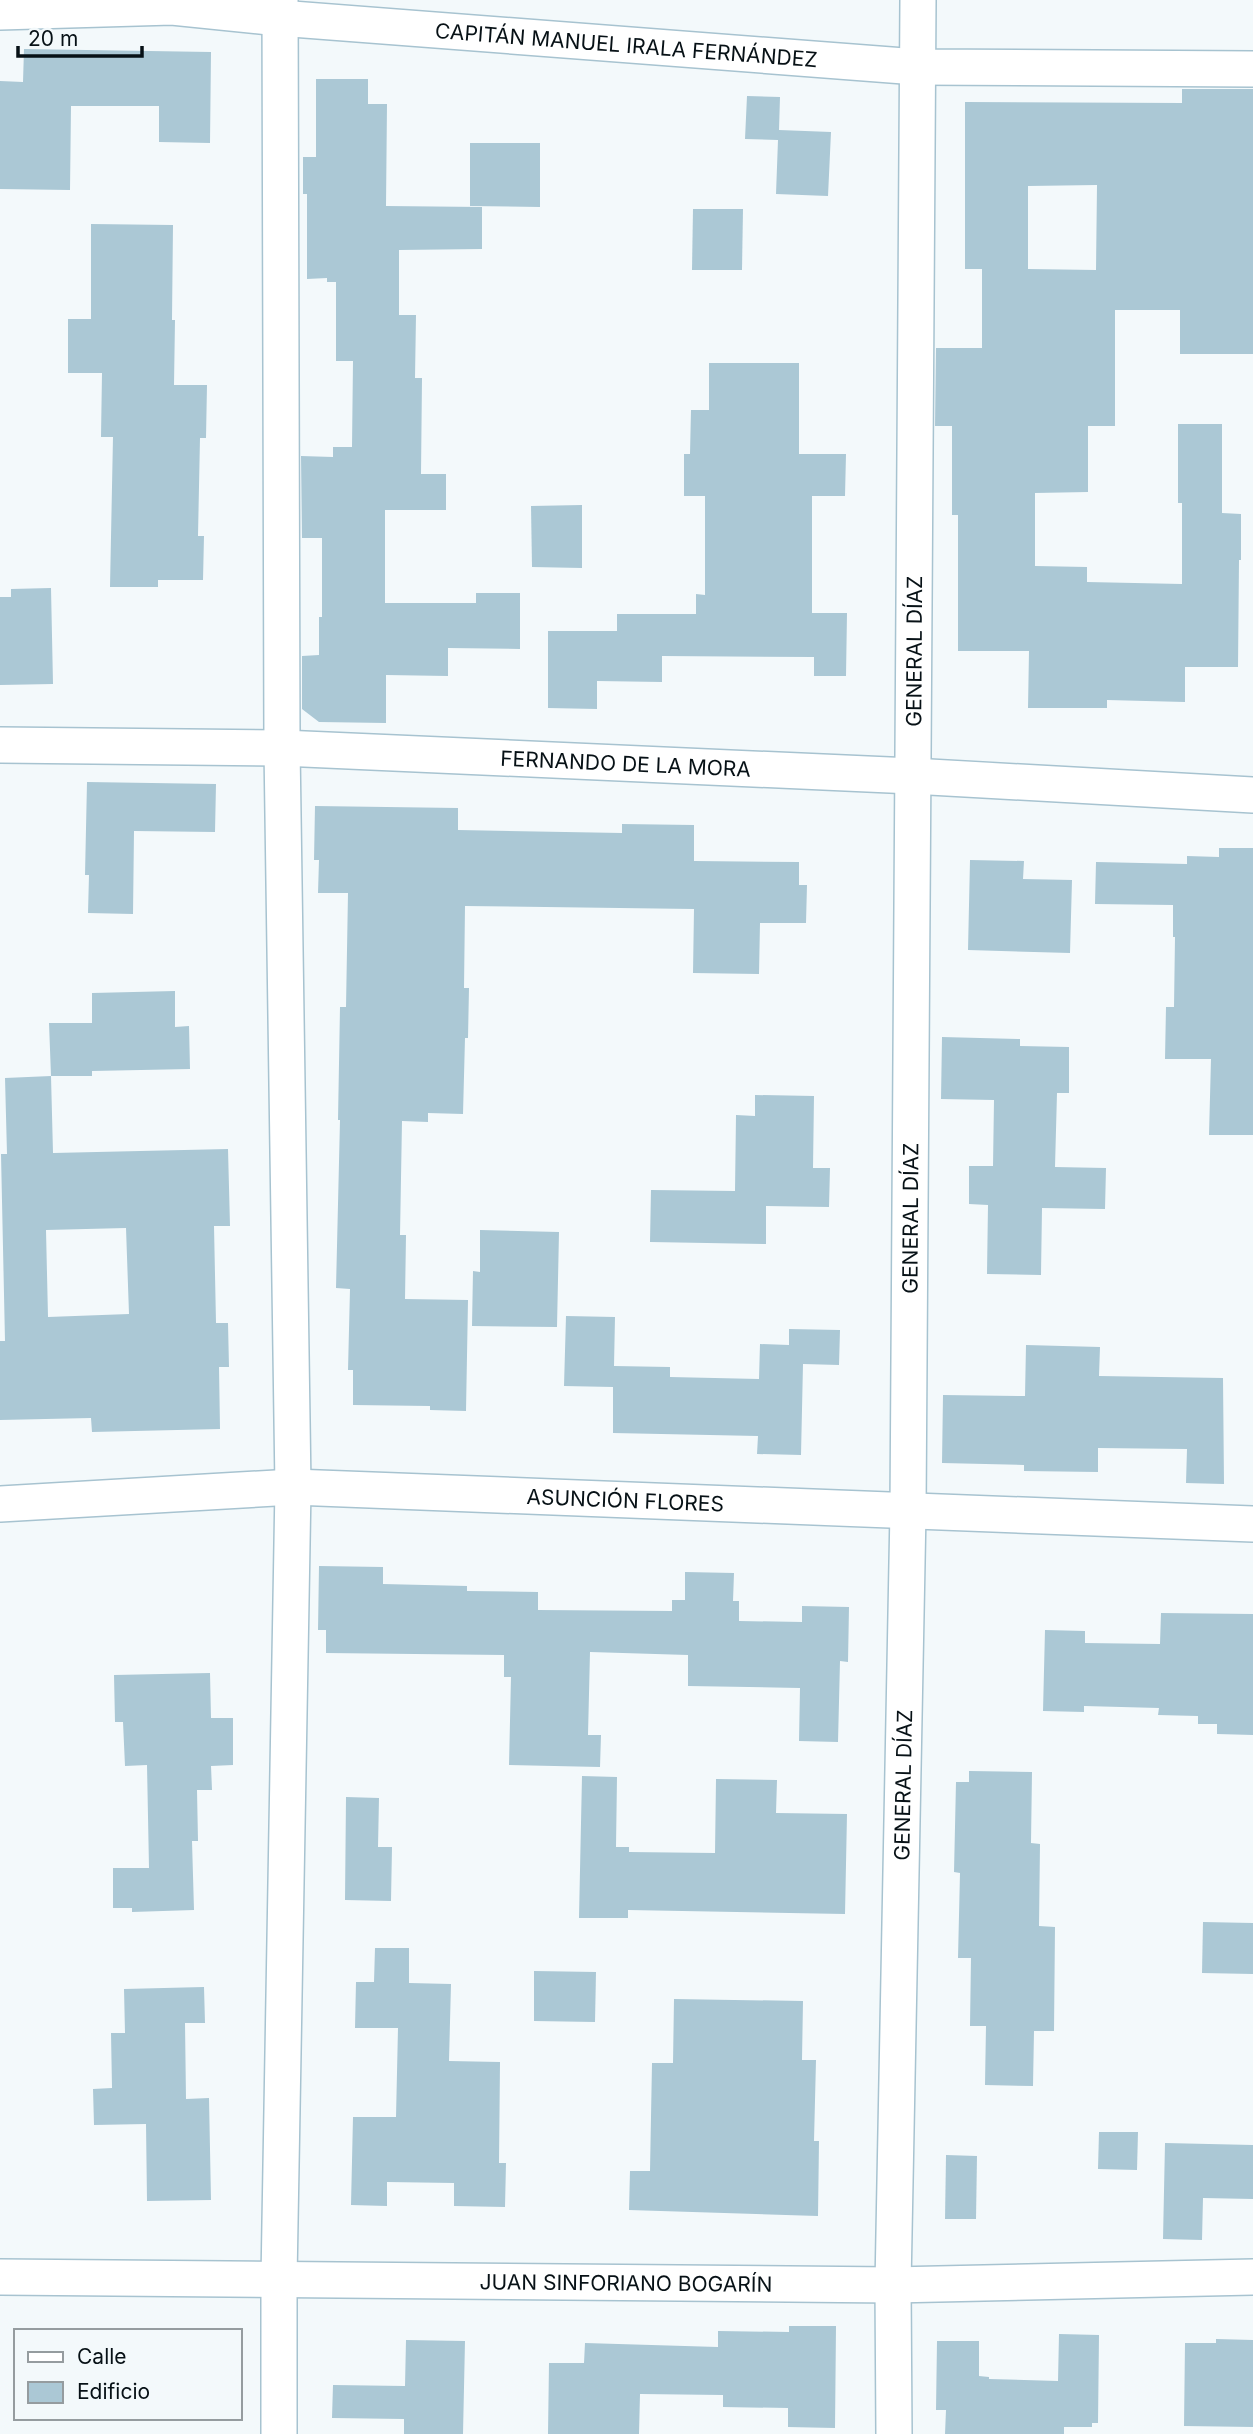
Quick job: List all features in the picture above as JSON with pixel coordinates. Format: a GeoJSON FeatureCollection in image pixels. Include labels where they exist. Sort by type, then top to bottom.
{"type":"FeatureCollection","features":[{"type":"Feature","properties":{"kind":"street","name":"GENERAL DÍAZ"},"geometry":{"type":"LineString","coordinates":[[894,2434],[893,2285],[908,1511],[918,0]]}},
{"type":"Feature","properties":{"kind":"street","name":"CAPITÁN MANUEL IRALA FERNÁNDEZ"},"geometry":{"type":"LineString","coordinates":[[0,12],[172,7],[279,9],[917,67],[1253,69]]}},
{"type":"Feature","properties":{"kind":"street"},"geometry":{"type":"LineString","coordinates":[[279,9],[282,748],[293,1487],[279,2279],[279,2434]]}},
{"type":"Feature","properties":{"kind":"street","name":"FERNANDO DE LA MORA"},"geometry":{"type":"LineString","coordinates":[[0,745],[282,748],[912,776],[1253,795]]}},
{"type":"Feature","properties":{"kind":"street","name":"ASUNCIÓN FLORES"},"geometry":{"type":"LineString","coordinates":[[0,1504],[293,1487],[1253,1524]]}},
{"type":"Feature","properties":{"kind":"street","name":"JUAN SINFORIANO BOGARÍN"},"geometry":{"type":"LineString","coordinates":[[0,2277],[893,2285],[1253,2277]]}},
{"type":"Feature","properties":{"kind":"building"},"geometry":{"type":"Polygon","coordinates":[[[24,49],[211,52],[210,143],[159,142],[159,106],[71,106],[70,190],[0,189],[0,81],[23,82],[24,49]]]}},
{"type":"Feature","properties":{"kind":"building"},"geometry":{"type":"Polygon","coordinates":[[[316,79],[368,79],[368,104],[387,104],[386,206],[482,207],[482,249],[399,250],[399,315],[416,315],[415,378],[422,378],[421,474],[446,474],[446,510],[385,510],[385,603],[476,603],[476,593],[520,593],[520,649],[448,648],[448,676],[386,675],[386,723],[319,722],[302,709],[302,656],[319,655],[322,538],[302,538],[301,456],[333,457],[333,447],[352,447],[353,361],[336,361],[336,282],[327,282],[327,278],[307,279],[307,194],[303,194],[303,157],[316,157],[316,79]]]}},
{"type":"Feature","properties":{"kind":"building"},"geometry":{"type":"Polygon","coordinates":[[[1182,89],[1253,89],[1253,354],[1180,354],[1180,310],[1115,310],[1115,426],[1088,426],[1088,492],[1035,493],[1035,566],[1087,567],[1087,582],[1182,584],[1178,424],[1222,424],[1222,513],[1241,514],[1238,667],[1185,667],[1185,702],[1107,700],[1107,708],[1028,708],[1029,651],[958,651],[958,515],[952,515],[952,426],[935,426],[936,348],[982,348],[982,269],[965,269],[965,102],[1182,103],[1182,89]],[[1097,185],[1028,186],[1028,269],[1096,270],[1097,185]]]}},
{"type":"Feature","properties":{"kind":"building"},"geometry":{"type":"Polygon","coordinates":[[[747,96],[780,97],[779,130],[831,132],[828,196],[776,194],[778,140],[745,139],[747,96]]]}},
{"type":"Feature","properties":{"kind":"building"},"geometry":{"type":"Polygon","coordinates":[[[470,143],[540,143],[540,207],[470,206],[470,143]]]}},
{"type":"Feature","properties":{"kind":"building"},"geometry":{"type":"Polygon","coordinates":[[[693,209],[743,209],[742,270],[692,270],[693,209]]]}},
{"type":"Feature","properties":{"kind":"building"},"geometry":{"type":"Polygon","coordinates":[[[91,224],[173,225],[174,385],[207,385],[206,438],[200,438],[198,536],[204,536],[203,580],[158,580],[158,587],[110,587],[113,437],[101,437],[102,373],[68,373],[68,319],[91,319],[91,224]]]}},
{"type":"Feature","properties":{"kind":"building"},"geometry":{"type":"Polygon","coordinates":[[[709,363],[799,363],[799,454],[846,454],[845,496],[812,496],[812,613],[847,613],[846,676],[814,676],[814,657],[662,656],[662,682],[597,681],[597,709],[548,708],[548,631],[617,631],[617,614],[696,614],[696,594],[705,595],[705,496],[684,496],[684,454],[690,454],[691,410],[709,410],[709,363]]]}},
{"type":"Feature","properties":{"kind":"building"},"geometry":{"type":"Polygon","coordinates":[[[582,505],[582,568],[532,567],[531,506],[582,505]]]}},
{"type":"Feature","properties":{"kind":"building"},"geometry":{"type":"Polygon","coordinates":[[[51,588],[53,684],[0,685],[0,597],[11,597],[11,589],[51,588]]]}},
{"type":"Feature","properties":{"kind":"building"},"geometry":{"type":"Polygon","coordinates":[[[87,782],[216,784],[215,832],[134,831],[133,914],[88,913],[89,875],[85,875],[87,782]]]}},
{"type":"Feature","properties":{"kind":"building"},"geometry":{"type":"Polygon","coordinates":[[[315,806],[458,808],[458,830],[622,833],[622,824],[694,825],[694,861],[799,862],[799,885],[807,885],[806,923],[760,923],[759,974],[693,973],[694,909],[465,906],[464,988],[469,988],[463,1114],[428,1113],[428,1122],[402,1121],[400,1235],[406,1235],[405,1299],[468,1300],[466,1411],[430,1410],[430,1406],[353,1405],[353,1370],[348,1370],[350,1289],[336,1288],[340,1007],[346,1007],[348,893],[318,893],[319,860],[314,860],[315,806]]]}},
{"type":"Feature","properties":{"kind":"building"},"geometry":{"type":"Polygon","coordinates":[[[1219,848],[1253,848],[1253,1135],[1209,1135],[1211,1059],[1165,1059],[1166,1007],[1174,1007],[1173,905],[1095,904],[1096,862],[1187,864],[1187,856],[1219,857],[1219,848]]]}},
{"type":"Feature","properties":{"kind":"building"},"geometry":{"type":"Polygon","coordinates":[[[970,860],[1024,861],[1023,879],[1072,880],[1070,953],[968,950],[970,860]]]}},
{"type":"Feature","properties":{"kind":"building"},"geometry":{"type":"Polygon","coordinates":[[[175,991],[175,1027],[189,1026],[190,1069],[92,1071],[92,1076],[51,1076],[49,1023],[92,1023],[92,993],[175,991]]]}},
{"type":"Feature","properties":{"kind":"building"},"geometry":{"type":"Polygon","coordinates":[[[942,1037],[1020,1039],[1020,1046],[1069,1047],[1069,1093],[1057,1093],[1055,1167],[1106,1168],[1105,1209],[1042,1208],[1041,1275],[987,1274],[988,1205],[969,1204],[969,1166],[993,1166],[994,1100],[941,1099],[942,1037]]]}},
{"type":"Feature","properties":{"kind":"building"},"geometry":{"type":"Polygon","coordinates":[[[51,1076],[53,1153],[228,1149],[230,1226],[214,1226],[216,1323],[228,1323],[229,1367],[219,1367],[220,1429],[92,1432],[91,1418],[0,1420],[0,1341],[5,1341],[1,1154],[7,1154],[5,1078],[51,1076]],[[126,1228],[46,1230],[48,1317],[129,1314],[126,1228]]]}},
{"type":"Feature","properties":{"kind":"building"},"geometry":{"type":"Polygon","coordinates":[[[755,1095],[814,1096],[813,1168],[830,1168],[829,1207],[766,1206],[766,1244],[650,1242],[651,1190],[735,1191],[736,1115],[755,1116],[755,1095]]]}},
{"type":"Feature","properties":{"kind":"building"},"geometry":{"type":"Polygon","coordinates":[[[480,1230],[559,1232],[557,1327],[472,1326],[473,1271],[480,1272],[480,1230]]]}},
{"type":"Feature","properties":{"kind":"building"},"geometry":{"type":"Polygon","coordinates":[[[566,1316],[615,1317],[614,1366],[670,1367],[670,1377],[759,1379],[760,1344],[789,1345],[789,1329],[840,1330],[839,1365],[803,1364],[801,1455],[757,1454],[758,1436],[613,1433],[613,1387],[564,1386],[566,1316]]]}},
{"type":"Feature","properties":{"kind":"building"},"geometry":{"type":"Polygon","coordinates":[[[1026,1345],[1100,1347],[1099,1376],[1223,1378],[1224,1484],[1186,1483],[1187,1449],[1098,1448],[1098,1472],[1024,1471],[1024,1465],[942,1463],[943,1395],[1025,1396],[1026,1345]]]}},
{"type":"Feature","properties":{"kind":"building"},"geometry":{"type":"Polygon","coordinates":[[[319,1566],[383,1567],[383,1584],[467,1586],[467,1591],[538,1592],[538,1610],[672,1611],[672,1600],[685,1600],[685,1572],[734,1573],[733,1601],[739,1601],[739,1621],[802,1622],[802,1606],[849,1607],[848,1662],[840,1661],[838,1742],[799,1741],[800,1688],[688,1686],[688,1655],[590,1652],[588,1735],[601,1735],[600,1767],[509,1765],[511,1677],[504,1677],[504,1655],[326,1653],[326,1630],[318,1630],[319,1566]]]}},
{"type":"Feature","properties":{"kind":"building"},"geometry":{"type":"Polygon","coordinates":[[[1161,1613],[1253,1614],[1253,1735],[1217,1734],[1217,1724],[1198,1724],[1198,1716],[1158,1715],[1159,1708],[1084,1706],[1084,1712],[1043,1711],[1045,1630],[1085,1631],[1085,1643],[1160,1644],[1161,1613]]]}},
{"type":"Feature","properties":{"kind":"building"},"geometry":{"type":"Polygon","coordinates":[[[210,1673],[211,1718],[233,1718],[233,1765],[211,1766],[212,1790],[197,1790],[198,1841],[192,1841],[194,1910],[132,1912],[132,1908],[113,1908],[113,1868],[149,1868],[147,1765],[125,1766],[123,1722],[115,1722],[114,1675],[210,1673]]]}},
{"type":"Feature","properties":{"kind":"building"},"geometry":{"type":"Polygon","coordinates":[[[969,1771],[1032,1772],[1031,1843],[1040,1844],[1039,1926],[1055,1927],[1054,2031],[1034,2031],[1033,2086],[985,2085],[986,2026],[970,2026],[971,1958],[958,1958],[960,1873],[954,1872],[956,1782],[969,1782],[969,1771]]]}},
{"type":"Feature","properties":{"kind":"building"},"geometry":{"type":"Polygon","coordinates":[[[582,1776],[617,1777],[616,1847],[629,1847],[629,1852],[715,1853],[716,1779],[777,1780],[776,1813],[847,1814],[845,1914],[628,1910],[628,1918],[579,1918],[582,1776]]]}},
{"type":"Feature","properties":{"kind":"building"},"geometry":{"type":"Polygon","coordinates":[[[346,1797],[379,1798],[378,1847],[392,1847],[391,1901],[345,1900],[346,1797]]]}},
{"type":"Feature","properties":{"kind":"building"},"geometry":{"type":"Polygon","coordinates":[[[1203,1922],[1253,1923],[1253,1974],[1202,1973],[1203,1922]]]}},
{"type":"Feature","properties":{"kind":"building"},"geometry":{"type":"Polygon","coordinates":[[[375,1948],[409,1948],[409,1983],[451,1984],[449,2061],[500,2062],[499,2163],[506,2163],[505,2207],[454,2206],[454,2183],[387,2182],[387,2206],[351,2205],[353,2117],[396,2117],[398,2028],[355,2028],[356,1982],[374,1982],[375,1948]]]}},
{"type":"Feature","properties":{"kind":"building"},"geometry":{"type":"Polygon","coordinates":[[[534,1971],[596,1972],[595,2022],[534,2021],[534,1971]]]}},
{"type":"Feature","properties":{"kind":"building"},"geometry":{"type":"Polygon","coordinates":[[[204,1987],[205,2023],[185,2023],[186,2099],[209,2098],[211,2200],[147,2201],[146,2124],[94,2125],[93,2089],[112,2088],[111,2033],[125,2033],[124,1989],[204,1987]]]}},
{"type":"Feature","properties":{"kind":"building"},"geometry":{"type":"Polygon","coordinates":[[[674,1999],[803,2001],[802,2060],[816,2060],[814,2141],[819,2141],[818,2216],[629,2210],[630,2171],[650,2171],[652,2063],[673,2063],[674,1999]]]}},
{"type":"Feature","properties":{"kind":"building"},"geometry":{"type":"Polygon","coordinates":[[[1099,2132],[1138,2132],[1137,2170],[1098,2169],[1099,2132]]]}},
{"type":"Feature","properties":{"kind":"building"},"geometry":{"type":"Polygon","coordinates":[[[1165,2143],[1253,2145],[1253,2199],[1203,2198],[1202,2240],[1163,2239],[1165,2143]]]}},
{"type":"Feature","properties":{"kind":"building"},"geometry":{"type":"Polygon","coordinates":[[[946,2155],[977,2156],[976,2219],[945,2219],[946,2155]]]}},
{"type":"Feature","properties":{"kind":"building"},"geometry":{"type":"Polygon","coordinates":[[[789,2326],[836,2326],[835,2428],[788,2427],[788,2408],[723,2407],[723,2395],[640,2394],[639,2434],[548,2434],[549,2363],[584,2363],[585,2343],[718,2347],[718,2331],[789,2332],[789,2326]]]}},
{"type":"Feature","properties":{"kind":"building"},"geometry":{"type":"Polygon","coordinates":[[[1059,2334],[1099,2335],[1098,2423],[1092,2423],[1092,2427],[1064,2427],[1064,2434],[945,2434],[946,2410],[936,2410],[937,2341],[979,2341],[979,2376],[989,2379],[1058,2381],[1059,2334]]]}},
{"type":"Feature","properties":{"kind":"building"},"geometry":{"type":"Polygon","coordinates":[[[1216,2339],[1253,2340],[1253,2427],[1184,2426],[1185,2343],[1216,2343],[1216,2339]]]}},
{"type":"Feature","properties":{"kind":"building"},"geometry":{"type":"Polygon","coordinates":[[[406,2340],[465,2341],[463,2434],[404,2434],[404,2419],[332,2418],[333,2385],[405,2386],[406,2340]]]}}]}
